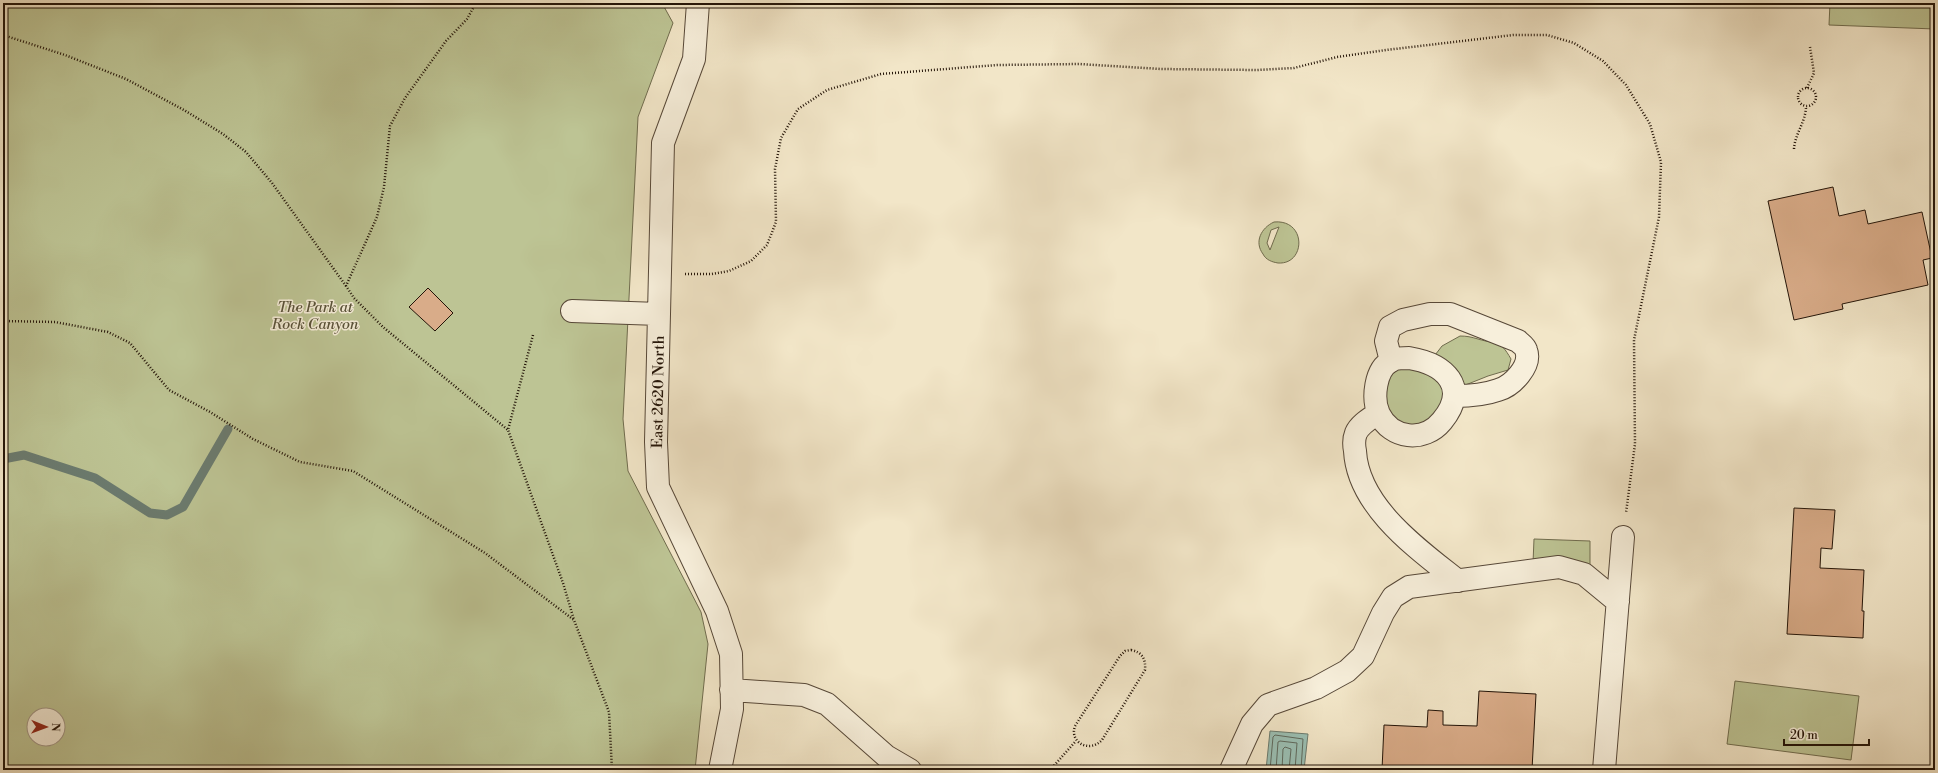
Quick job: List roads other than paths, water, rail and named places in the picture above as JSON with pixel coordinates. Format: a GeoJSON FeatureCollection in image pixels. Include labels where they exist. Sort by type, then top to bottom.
{"type":"FeatureCollection","features":[{"type":"Feature","properties":{"kind":"street","name":"East 2620 North"},"geometry":{"type":"LineString","coordinates":[[698,3],[694,59],[663,143],[656,442],[658,487],[717,611],[731,654],[732,709],[720,770]]}},
{"type":"Feature","properties":{"kind":"street"},"geometry":{"type":"LineString","coordinates":[[572,311],[659,314]]}},
{"type":"Feature","properties":{"kind":"street"},"geometry":{"type":"LineString","coordinates":[[1391,361],[1386,341],[1390,327],[1403,320],[1430,314],[1450,314],[1518,341],[1526,348],[1528,357],[1523,369],[1512,381],[1500,390],[1477,396],[1455,396]]}},
{"type":"Feature","properties":{"kind":"street"},"geometry":{"type":"LineString","coordinates":[[1409,358],[1423,360],[1442,370],[1452,381],[1455,396],[1451,410],[1439,425],[1414,437],[1400,434],[1389,427],[1378,413],[1376,382],[1382,369],[1391,361],[1409,358]]}},
{"type":"Feature","properties":{"kind":"street"},"geometry":{"type":"LineString","coordinates":[[1378,413],[1367,420],[1356,433],[1354,443],[1355,460],[1364,485],[1381,512],[1400,533],[1458,581]]}},
{"type":"Feature","properties":{"kind":"street"},"geometry":{"type":"LineString","coordinates":[[1604,770],[1623,537]]}},
{"type":"Feature","properties":{"kind":"street"},"geometry":{"type":"LineString","coordinates":[[1231,770],[1252,724],[1268,705],[1316,688],[1348,671],[1363,656],[1383,613],[1393,597],[1408,587],[1559,567],[1584,574],[1618,602]]}},
{"type":"Feature","properties":{"kind":"street"},"geometry":{"type":"LineString","coordinates":[[731,690],[804,695],[827,704],[886,756],[910,770]]}},
{"type":"Feature","properties":{"kind":"water"},"geometry":{"type":"Polygon","coordinates":[[[1270,731],[1308,734],[1304,770],[1266,770],[1270,731]]]}},
{"type":"Feature","properties":{"kind":"waterway"},"geometry":{"type":"LineString","coordinates":[[3,459],[24,455],[95,478],[150,513],[167,515],[183,507],[228,429]]}},
{"type":"Feature","properties":{"kind":"park label","name":"The Park at Rock Canyon"},"geometry":{"type":"Point","coordinates":[315,316]}}]}
